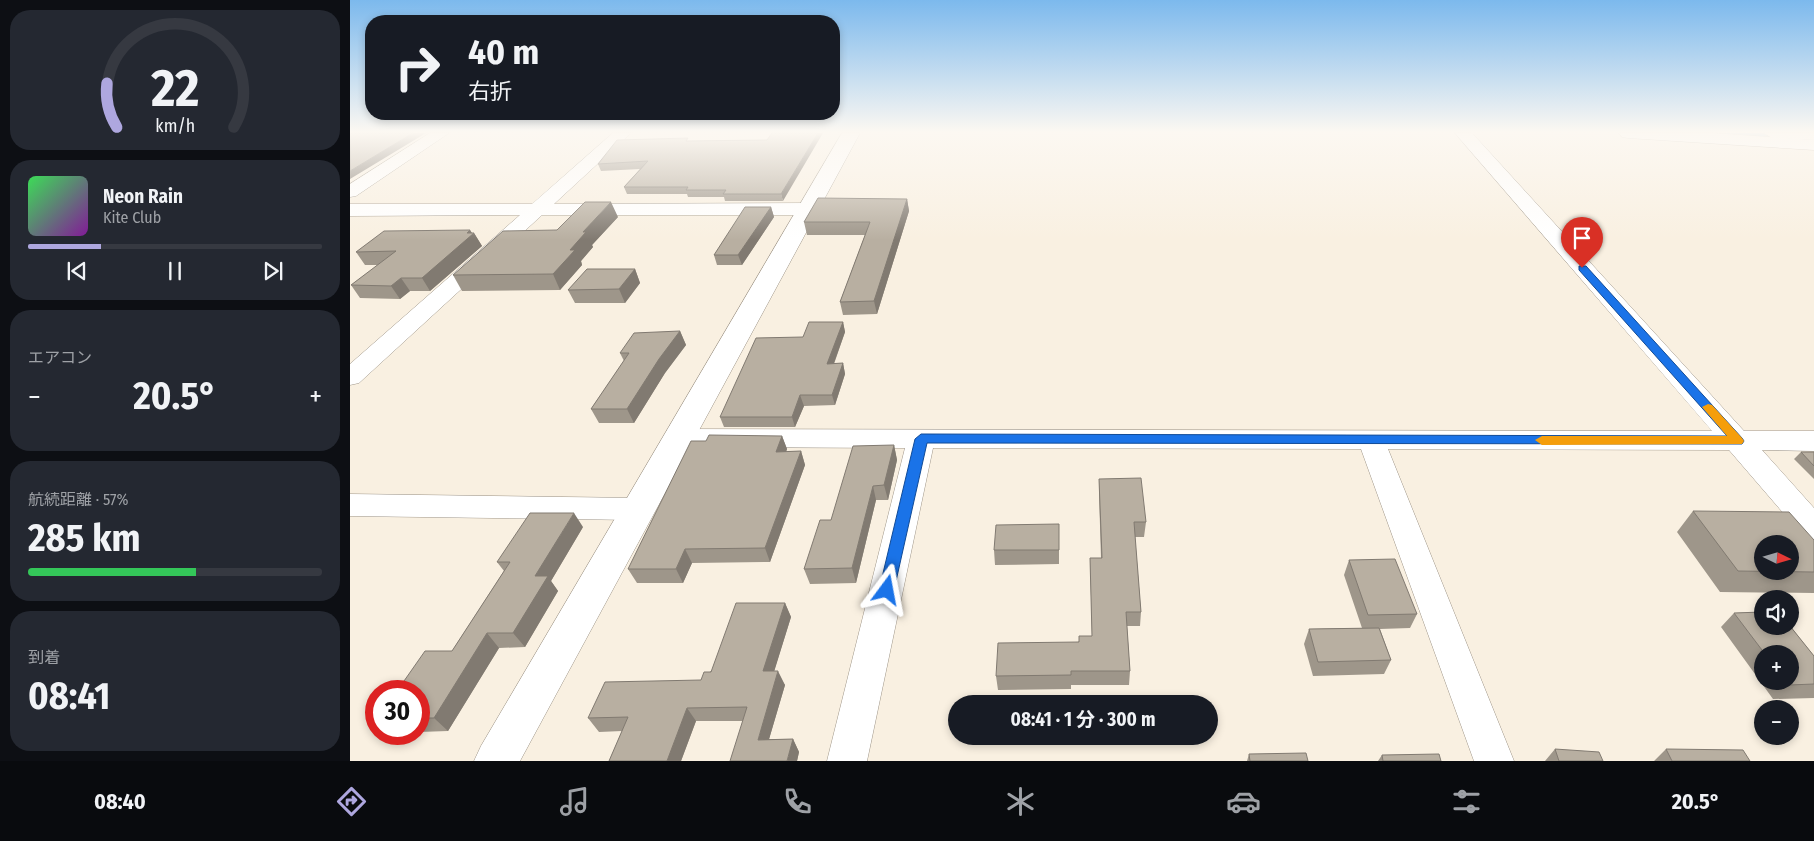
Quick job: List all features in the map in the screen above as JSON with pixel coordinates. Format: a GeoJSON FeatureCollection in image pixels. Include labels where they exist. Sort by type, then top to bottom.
{"type":"FeatureCollection","features":[{"type":"Feature","properties":{"kind":"street"},"geometry":{"type":"LineString","coordinates":[[350,192],[386,169]]}},
{"type":"Feature","properties":{"kind":"street"},"geometry":{"type":"LineString","coordinates":[[350,377],[582,169]]}},
{"type":"Feature","properties":{"kind":"street"},"geometry":{"type":"LineString","coordinates":[[496,761],[831,169]]}},
{"type":"Feature","properties":{"kind":"street"},"geometry":{"type":"LineString","coordinates":[[1494,169],[1814,528]]}},
{"type":"Feature","properties":{"kind":"street"},"geometry":{"type":"LineString","coordinates":[[350,210],[808,209]]}},
{"type":"Feature","properties":{"kind":"street"},"geometry":{"type":"LineString","coordinates":[[679,438],[1814,441]]}},
{"type":"Feature","properties":{"kind":"street"},"geometry":{"type":"LineString","coordinates":[[847,761],[921,439]]}},
{"type":"Feature","properties":{"kind":"street"},"geometry":{"type":"LineString","coordinates":[[1371,440],[1494,761]]}},
{"type":"Feature","properties":{"kind":"street"},"geometry":{"type":"LineString","coordinates":[[350,506],[637,509]]}},
{"type":"Feature","properties":{"kind":"building"},"geometry":{"type":"Polygon","coordinates":[[[641,169],[796,169],[781,194],[723,194],[726,190],[686,190],[688,187],[624,187],[641,169]]]}},
{"type":"Feature","properties":{"kind":"building"},"geometry":{"type":"Polygon","coordinates":[[[818,198],[907,199],[874,301],[840,302],[870,222],[804,222],[818,198]]]}},
{"type":"Feature","properties":{"kind":"building"},"geometry":{"type":"Polygon","coordinates":[[[585,202],[611,202],[583,232],[586,232],[570,250],[575,250],[553,274],[453,275],[503,231],[557,230],[585,202]]]}},
{"type":"Feature","properties":{"kind":"building"},"geometry":{"type":"Polygon","coordinates":[[[745,207],[771,207],[738,255],[714,255],[745,207]]]}},
{"type":"Feature","properties":{"kind":"building"},"geometry":{"type":"Polygon","coordinates":[[[470,230],[467,233],[474,233],[422,278],[401,278],[391,286],[351,285],[396,251],[356,252],[384,231],[470,230]]]}},
{"type":"Feature","properties":{"kind":"building"},"geometry":{"type":"Polygon","coordinates":[[[587,269],[635,269],[619,289],[568,290],[587,269]]]}},
{"type":"Feature","properties":{"kind":"building"},"geometry":{"type":"Polygon","coordinates":[[[809,322],[843,322],[827,364],[843,363],[832,395],[800,395],[792,417],[720,417],[756,338],[803,337],[809,322]]]}},
{"type":"Feature","properties":{"kind":"building"},"geometry":{"type":"Polygon","coordinates":[[[680,331],[659,359],[627,409],[591,409],[629,353],[620,353],[634,333],[680,331]]]}},
{"type":"Feature","properties":{"kind":"building"},"geometry":{"type":"Polygon","coordinates":[[[709,435],[782,436],[776,452],[801,451],[765,548],[685,549],[676,569],[628,569],[691,441],[706,441],[709,435]]]}},
{"type":"Feature","properties":{"kind":"building"},"geometry":{"type":"Polygon","coordinates":[[[894,445],[884,485],[873,486],[852,568],[804,569],[820,520],[831,520],[853,446],[894,445]]]}},
{"type":"Feature","properties":{"kind":"building"},"geometry":{"type":"Polygon","coordinates":[[[1801,452],[1814,452],[1814,466],[1801,452]]]}},
{"type":"Feature","properties":{"kind":"building"},"geometry":{"type":"Polygon","coordinates":[[[1141,478],[1146,522],[1134,522],[1141,612],[1126,612],[1130,671],[1071,671],[1071,675],[996,676],[998,643],[1079,642],[1079,636],[1092,636],[1090,558],[1102,558],[1099,479],[1141,478]]]}},
{"type":"Feature","properties":{"kind":"building"},"geometry":{"type":"Polygon","coordinates":[[[1693,511],[1789,512],[1814,540],[1814,572],[1799,572],[1799,535],[1754,535],[1754,571],[1738,571],[1693,511]]]}},
{"type":"Feature","properties":{"kind":"building"},"geometry":{"type":"Polygon","coordinates":[[[530,513],[574,513],[535,576],[548,576],[513,633],[487,633],[434,718],[430,718],[430,680],[405,680],[425,651],[452,651],[510,562],[497,562],[530,513]]]}},
{"type":"Feature","properties":{"kind":"building"},"geometry":{"type":"Polygon","coordinates":[[[1059,524],[1059,550],[994,550],[996,525],[1059,524]]]}},
{"type":"Feature","properties":{"kind":"building"},"geometry":{"type":"Polygon","coordinates":[[[1395,559],[1417,614],[1368,615],[1349,560],[1395,559]]]}},
{"type":"Feature","properties":{"kind":"building"},"geometry":{"type":"Polygon","coordinates":[[[736,603],[785,603],[763,671],[778,671],[758,740],[793,739],[787,761],[730,761],[747,707],[687,708],[667,761],[609,761],[628,717],[588,718],[605,682],[701,680],[704,672],[711,672],[736,603]]]}},
{"type":"Feature","properties":{"kind":"building"},"geometry":{"type":"Polygon","coordinates":[[[1754,612],[1754,635],[1797,635],[1814,656],[1814,684],[1799,685],[1799,645],[1758,645],[1734,613],[1754,612]]]}},
{"type":"Feature","properties":{"kind":"building"},"geometry":{"type":"Polygon","coordinates":[[[1379,628],[1391,660],[1318,662],[1309,629],[1379,628]]]}},
{"type":"Feature","properties":{"kind":"building"},"geometry":{"type":"Polygon","coordinates":[[[1555,749],[1599,752],[1603,761],[1559,761],[1555,749]]]}},
{"type":"Feature","properties":{"kind":"building"},"geometry":{"type":"Polygon","coordinates":[[[1666,749],[1743,750],[1750,761],[1672,761],[1666,749]]]}},
{"type":"Feature","properties":{"kind":"building"},"geometry":{"type":"Polygon","coordinates":[[[1306,753],[1308,761],[1250,761],[1249,754],[1306,753]]]}},
{"type":"Feature","properties":{"kind":"building"},"geometry":{"type":"Polygon","coordinates":[[[1439,754],[1441,761],[1383,761],[1382,755],[1439,754]]]}},
{"type":"Feature","properties":{"kind":"slow traffic"},"geometry":{"type":"LineString","coordinates":[[1542,440],[1738,441],[1708,407]]}},
{"type":"Feature","properties":{"kind":"route"},"geometry":{"type":"LineString","coordinates":[[887,590],[921,439],[1738,441],[1582,268]]}}]}
